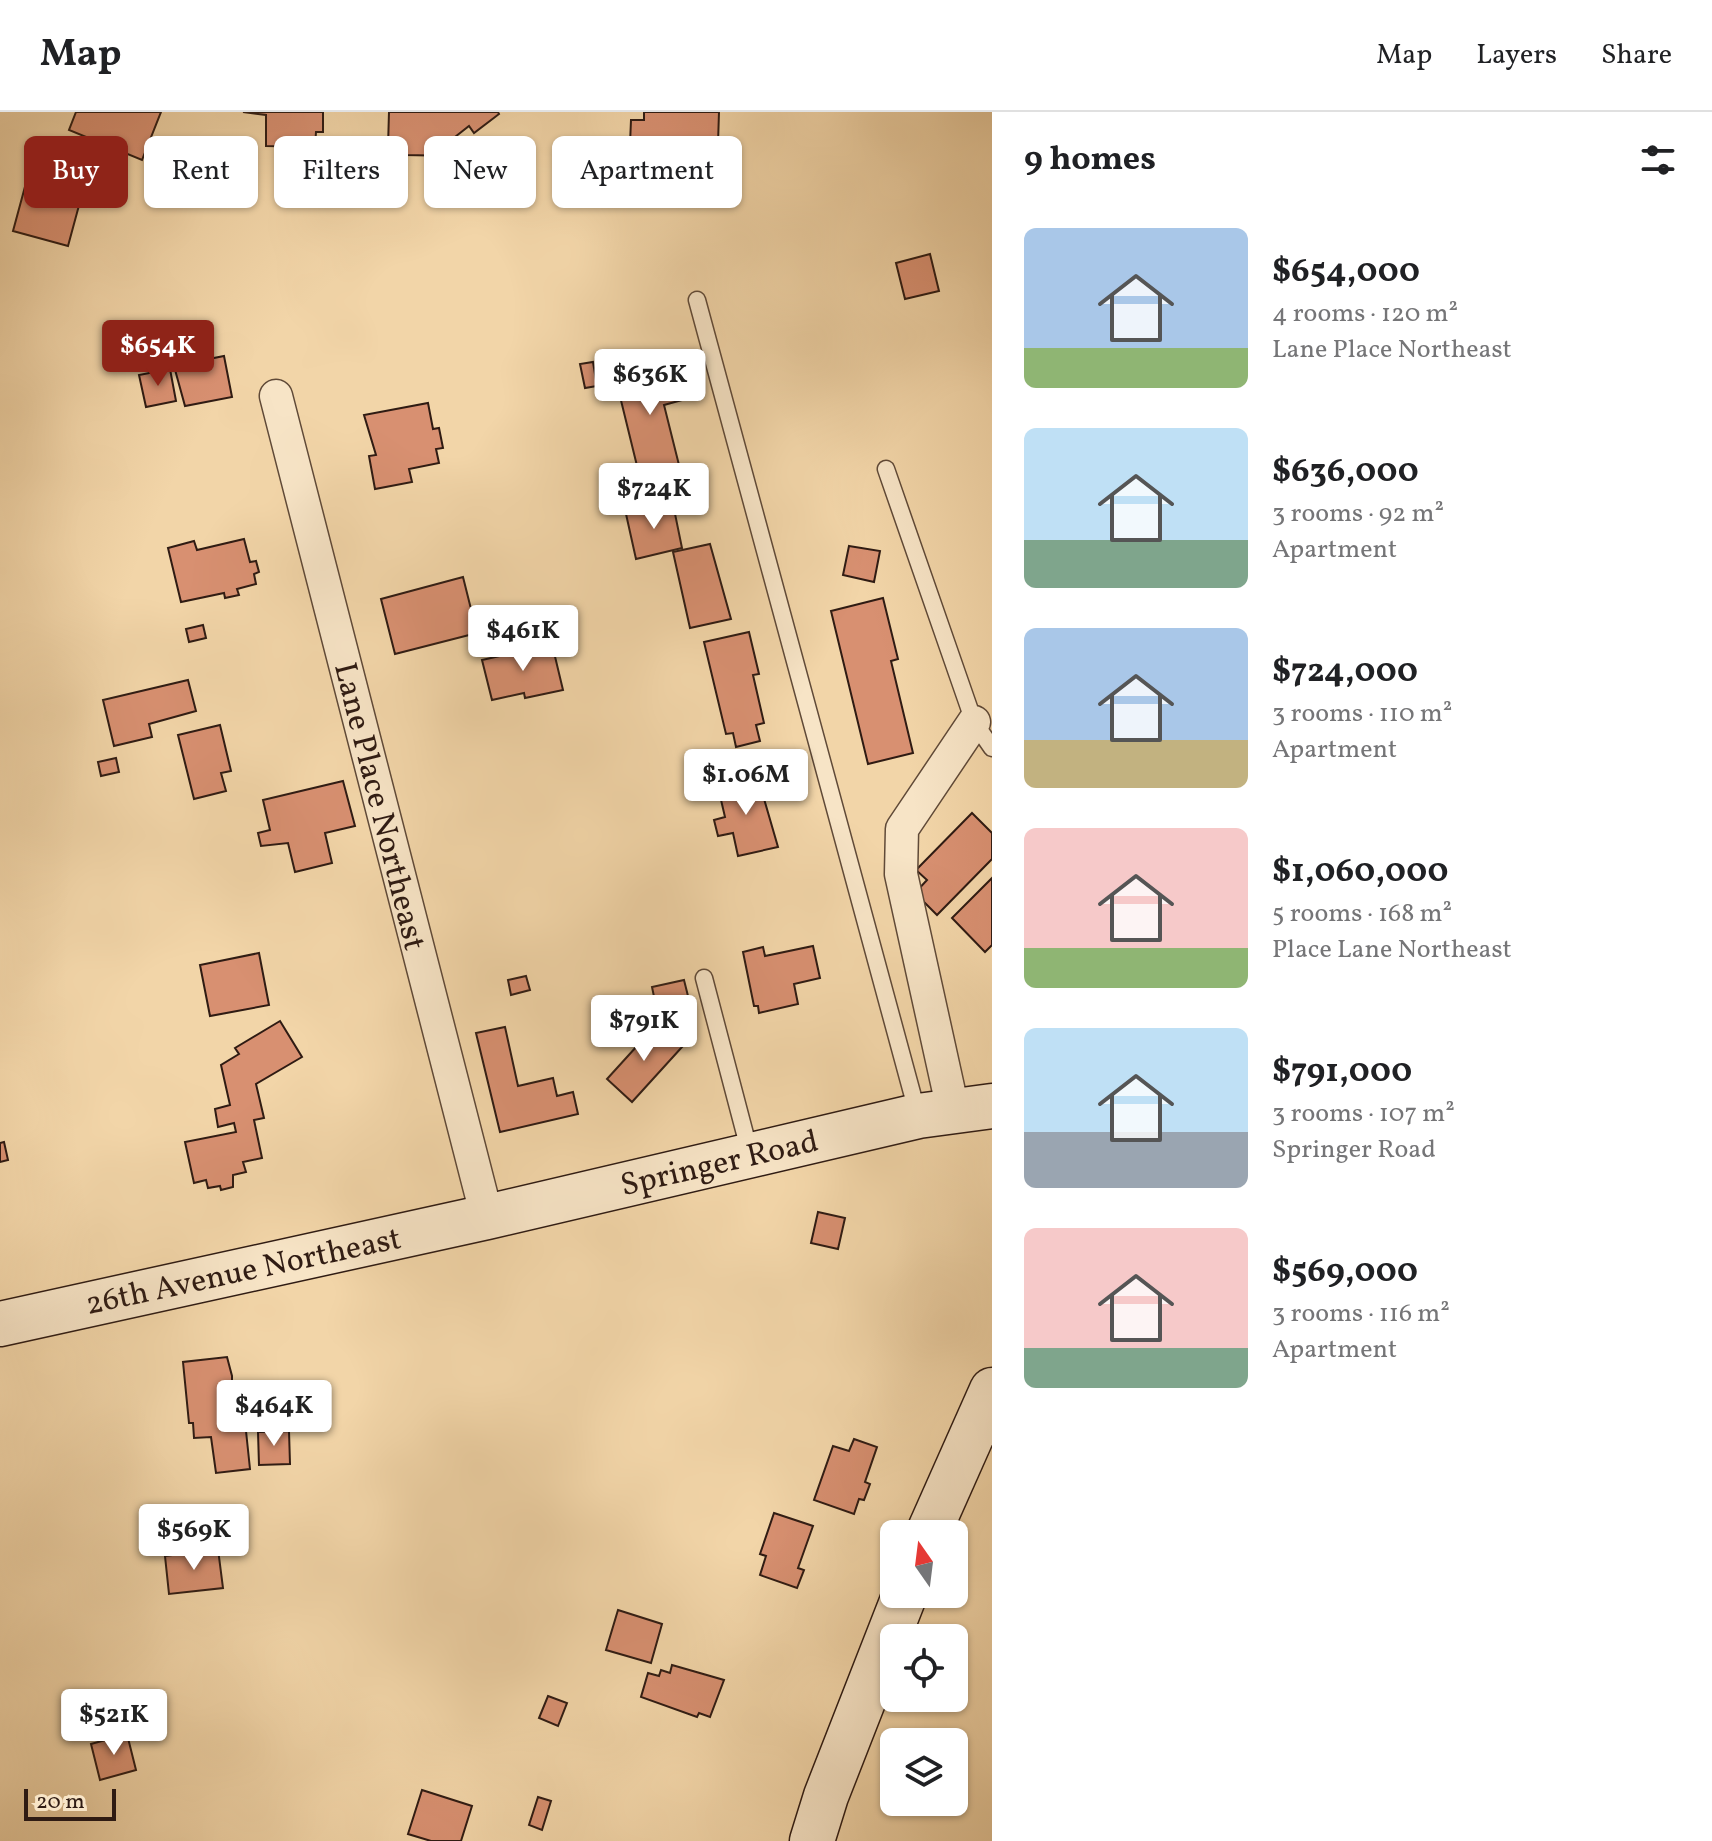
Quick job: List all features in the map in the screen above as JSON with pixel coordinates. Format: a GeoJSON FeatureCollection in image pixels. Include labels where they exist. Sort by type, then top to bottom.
{"type":"FeatureCollection","features":[{"type":"Feature","properties":{"kind":"street","name":"Lane Place Northeast"},"geometry":{"type":"LineString","coordinates":[[276,396],[487,1217]]}},
{"type":"Feature","properties":{"kind":"street"},"geometry":{"type":"LineString","coordinates":[[954,1110],[901,874],[902,829],[983,735]]}},
{"type":"Feature","properties":{"kind":"street","name":"Springer Road"},"geometry":{"type":"LineString","coordinates":[[487,1217],[750,1154],[954,1110]]}},
{"type":"Feature","properties":{"kind":"street","name":"26th Avenue Northeast"},"geometry":{"type":"LineString","coordinates":[[0,1324],[487,1217]]}},
{"type":"Feature","properties":{"kind":"street"},"geometry":{"type":"LineString","coordinates":[[934,1520],[992,1390]]}},
{"type":"Feature","properties":{"kind":"street"},"geometry":{"type":"LineString","coordinates":[[812,1841],[826,1796],[900,1608]]}},
{"type":"Feature","properties":{"kind":"lane"},"geometry":{"type":"LineString","coordinates":[[697,300],[954,1110]]}},
{"type":"Feature","properties":{"kind":"lane"},"geometry":{"type":"LineString","coordinates":[[886,469],[983,735]]}},
{"type":"Feature","properties":{"kind":"lane"},"geometry":{"type":"LineString","coordinates":[[704,978],[750,1154]]}},
{"type":"Feature","properties":{"kind":"building"},"geometry":{"type":"Polygon","coordinates":[[[76,112],[161,112],[152,136],[144,136],[142,160],[128,154],[128,136],[84,136],[69,130],[76,112]]]}},
{"type":"Feature","properties":{"kind":"building"},"geometry":{"type":"Polygon","coordinates":[[[243,112],[323,112],[323,132],[316,132],[316,136],[274,136],[274,146],[266,146],[266,115],[243,112]]]}},
{"type":"Feature","properties":{"kind":"building"},"geometry":{"type":"Polygon","coordinates":[[[389,112],[499,114],[474,133],[469,126],[456,136],[424,136],[424,155],[408,155],[408,136],[388,136],[389,112]]]}},
{"type":"Feature","properties":{"kind":"building"},"geometry":{"type":"Polygon","coordinates":[[[644,112],[719,112],[718,136],[630,136],[631,120],[644,120],[644,112]]]}},
{"type":"Feature","properties":{"kind":"building"},"geometry":{"type":"Polygon","coordinates":[[[24,190],[24,208],[78,208],[68,246],[13,231],[24,190]]]}},
{"type":"Feature","properties":{"kind":"building"},"geometry":{"type":"Polygon","coordinates":[[[930,254],[939,291],[905,299],[896,263],[930,254]]]}},
{"type":"Feature","properties":{"kind":"building"},"geometry":{"type":"Polygon","coordinates":[[[224,356],[232,397],[185,406],[174,366],[224,356]]]}},
{"type":"Feature","properties":{"kind":"building"},"geometry":{"type":"Polygon","coordinates":[[[593,362],[597,386],[585,388],[580,364],[593,362]]]}},
{"type":"Feature","properties":{"kind":"building"},"geometry":{"type":"Polygon","coordinates":[[[673,366],[682,400],[664,405],[679,465],[639,474],[616,380],[673,366]]]}},
{"type":"Feature","properties":{"kind":"building"},"geometry":{"type":"Polygon","coordinates":[[[170,369],[176,401],[146,407],[139,375],[170,369]]]}},
{"type":"Feature","properties":{"kind":"building"},"geometry":{"type":"Polygon","coordinates":[[[428,403],[433,429],[439,428],[443,448],[436,449],[439,463],[409,469],[412,482],[375,489],[369,456],[376,455],[364,415],[428,403]]]}},
{"type":"Feature","properties":{"kind":"building"},"geometry":{"type":"Polygon","coordinates":[[[673,504],[682,548],[636,559],[626,514],[673,504]]]}},
{"type":"Feature","properties":{"kind":"building"},"geometry":{"type":"Polygon","coordinates":[[[244,539],[250,562],[256,561],[259,572],[254,574],[256,584],[237,589],[239,595],[225,598],[224,593],[181,602],[168,548],[194,541],[197,550],[244,539]]]}},
{"type":"Feature","properties":{"kind":"building"},"geometry":{"type":"Polygon","coordinates":[[[710,544],[731,619],[690,628],[673,552],[710,544]]]}},
{"type":"Feature","properties":{"kind":"building"},"geometry":{"type":"Polygon","coordinates":[[[849,546],[880,551],[874,582],[843,575],[849,546]]]}},
{"type":"Feature","properties":{"kind":"building"},"geometry":{"type":"Polygon","coordinates":[[[463,577],[477,633],[395,654],[381,599],[463,577]]]}},
{"type":"Feature","properties":{"kind":"building"},"geometry":{"type":"Polygon","coordinates":[[[883,598],[898,659],[891,661],[913,753],[868,764],[831,611],[883,598]]]}},
{"type":"Feature","properties":{"kind":"building"},"geometry":{"type":"Polygon","coordinates":[[[203,625],[206,638],[189,642],[186,629],[203,625]]]}},
{"type":"Feature","properties":{"kind":"building"},"geometry":{"type":"Polygon","coordinates":[[[749,632],[759,674],[753,675],[764,723],[756,725],[760,741],[736,747],[733,733],[726,734],[704,642],[749,632]]]}},
{"type":"Feature","properties":{"kind":"building"},"geometry":{"type":"Polygon","coordinates":[[[552,644],[563,690],[525,698],[524,693],[492,700],[482,660],[552,644]]]}},
{"type":"Feature","properties":{"kind":"building"},"geometry":{"type":"Polygon","coordinates":[[[188,680],[196,711],[149,724],[152,737],[114,746],[103,700],[188,680]]]}},
{"type":"Feature","properties":{"kind":"building"},"geometry":{"type":"Polygon","coordinates":[[[220,725],[231,771],[221,773],[226,791],[194,799],[178,735],[220,725]]]}},
{"type":"Feature","properties":{"kind":"building"},"geometry":{"type":"Polygon","coordinates":[[[116,758],[119,772],[101,776],[98,762],[116,758]]]}},
{"type":"Feature","properties":{"kind":"building"},"geometry":{"type":"Polygon","coordinates":[[[758,778],[778,847],[738,856],[733,833],[718,836],[714,820],[725,817],[718,787],[758,778]]]}},
{"type":"Feature","properties":{"kind":"building"},"geometry":{"type":"Polygon","coordinates":[[[343,781],[355,826],[325,833],[332,863],[295,872],[288,843],[261,846],[258,833],[270,830],[263,800],[343,781]]]}},
{"type":"Feature","properties":{"kind":"building"},"geometry":{"type":"Polygon","coordinates":[[[972,813],[992,833],[992,859],[937,915],[915,893],[927,880],[916,870],[972,813]]]}},
{"type":"Feature","properties":{"kind":"building"},"geometry":{"type":"Polygon","coordinates":[[[992,878],[992,945],[985,952],[952,918],[992,878]]]}},
{"type":"Feature","properties":{"kind":"building"},"geometry":{"type":"Polygon","coordinates":[[[813,946],[820,978],[794,984],[798,1004],[759,1013],[758,1006],[754,1006],[743,952],[763,947],[765,956],[813,946]]]}},
{"type":"Feature","properties":{"kind":"building"},"geometry":{"type":"Polygon","coordinates":[[[259,953],[269,1005],[210,1016],[200,965],[259,953]]]}},
{"type":"Feature","properties":{"kind":"building"},"geometry":{"type":"Polygon","coordinates":[[[526,976],[530,990],[511,995],[508,980],[526,976]]]}},
{"type":"Feature","properties":{"kind":"building"},"geometry":{"type":"Polygon","coordinates":[[[684,980],[691,1008],[658,1016],[652,987],[684,980]]]}},
{"type":"Feature","properties":{"kind":"building"},"geometry":{"type":"Polygon","coordinates":[[[280,1021],[302,1057],[256,1084],[264,1118],[254,1120],[262,1158],[243,1162],[246,1172],[233,1175],[233,1187],[221,1190],[220,1186],[208,1188],[206,1180],[194,1183],[185,1142],[236,1132],[234,1123],[218,1127],[215,1109],[230,1105],[221,1065],[239,1054],[235,1048],[280,1021]]]}},
{"type":"Feature","properties":{"kind":"building"},"geometry":{"type":"Polygon","coordinates":[[[657,1024],[682,1047],[632,1102],[607,1079],[657,1024]]]}},
{"type":"Feature","properties":{"kind":"building"},"geometry":{"type":"Polygon","coordinates":[[[505,1027],[518,1086],[553,1078],[557,1096],[573,1092],[578,1114],[500,1132],[476,1033],[505,1027]]]}},
{"type":"Feature","properties":{"kind":"building"},"geometry":{"type":"Polygon","coordinates":[[[4,1142],[8,1160],[0,1162],[0,1143],[4,1142]]]}},
{"type":"Feature","properties":{"kind":"building"},"geometry":{"type":"Polygon","coordinates":[[[818,1212],[845,1218],[838,1249],[811,1243],[818,1212]]]}},
{"type":"Feature","properties":{"kind":"building"},"geometry":{"type":"Polygon","coordinates":[[[227,1357],[232,1376],[232,1413],[244,1412],[250,1469],[216,1473],[211,1437],[194,1438],[193,1423],[189,1423],[183,1362],[227,1357]]]}},
{"type":"Feature","properties":{"kind":"building"},"geometry":{"type":"Polygon","coordinates":[[[289,1431],[290,1464],[259,1465],[258,1432],[289,1431]]]}},
{"type":"Feature","properties":{"kind":"building"},"geometry":{"type":"Polygon","coordinates":[[[854,1439],[877,1447],[865,1482],[870,1484],[864,1500],[859,1499],[854,1514],[814,1500],[833,1446],[849,1451],[854,1439]]]}},
{"type":"Feature","properties":{"kind":"building"},"geometry":{"type":"Polygon","coordinates":[[[774,1513],[813,1526],[798,1568],[804,1570],[797,1588],[760,1575],[766,1556],[760,1554],[774,1513]]]}},
{"type":"Feature","properties":{"kind":"building"},"geometry":{"type":"Polygon","coordinates":[[[218,1549],[223,1588],[169,1594],[165,1556],[218,1549]]]}},
{"type":"Feature","properties":{"kind":"building"},"geometry":{"type":"Polygon","coordinates":[[[618,1610],[662,1624],[651,1663],[606,1650],[618,1610]]]}},
{"type":"Feature","properties":{"kind":"building"},"geometry":{"type":"Polygon","coordinates":[[[672,1665],[724,1680],[710,1717],[699,1713],[697,1717],[641,1697],[648,1673],[659,1676],[661,1670],[670,1673],[672,1665]]]}},
{"type":"Feature","properties":{"kind":"building"},"geometry":{"type":"Polygon","coordinates":[[[548,1696],[567,1703],[558,1726],[539,1718],[548,1696]]]}},
{"type":"Feature","properties":{"kind":"building"},"geometry":{"type":"Polygon","coordinates":[[[127,1734],[136,1770],[100,1780],[91,1744],[127,1734]]]}},
{"type":"Feature","properties":{"kind":"building"},"geometry":{"type":"Polygon","coordinates":[[[422,1790],[472,1806],[461,1841],[431,1841],[408,1834],[422,1790]]]}},
{"type":"Feature","properties":{"kind":"building"},"geometry":{"type":"Polygon","coordinates":[[[538,1797],[551,1801],[542,1830],[529,1825],[538,1797]]]}}]}
